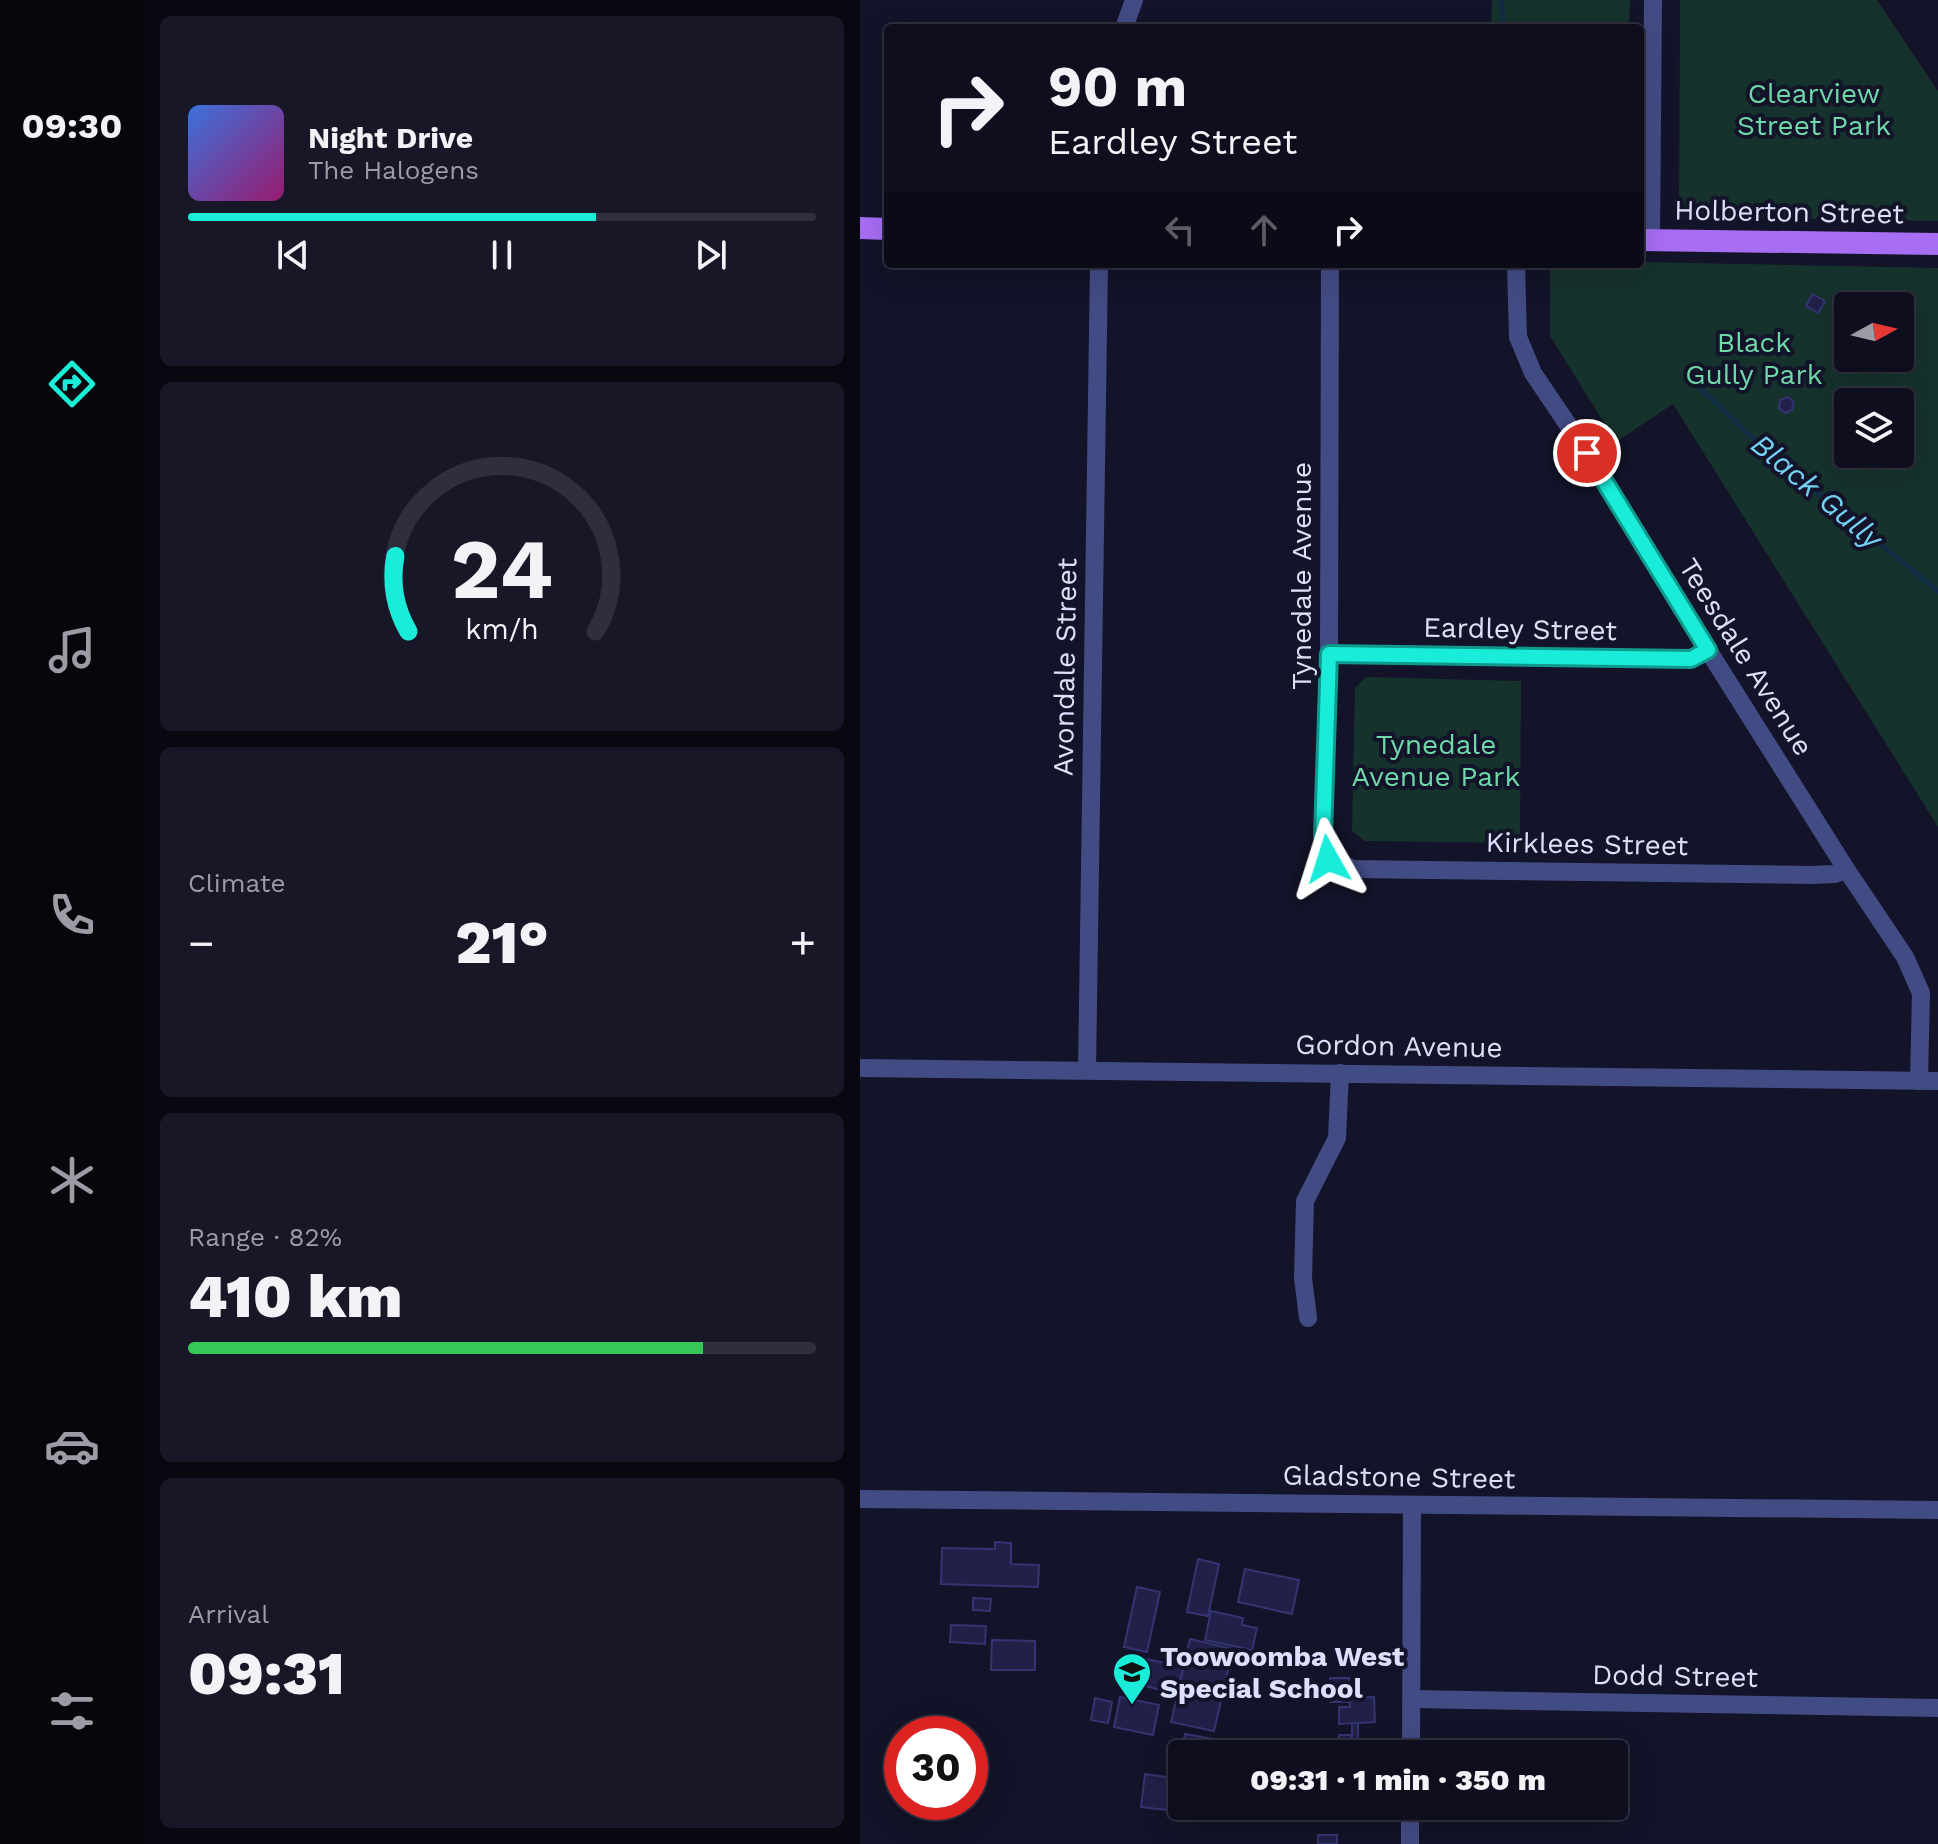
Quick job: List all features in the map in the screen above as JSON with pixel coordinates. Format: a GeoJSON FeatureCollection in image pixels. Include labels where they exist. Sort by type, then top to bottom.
{"type":"FeatureCollection","features":[{"type":"Feature","properties":{"kind":"main road"},"geometry":{"type":"LineString","coordinates":[[860,228],[884,229]]}},
{"type":"Feature","properties":{"kind":"main road","name":"Holberton Street"},"geometry":{"type":"LineString","coordinates":[[1645,240],[1938,244]]}},
{"type":"Feature","properties":{"kind":"street"},"geometry":{"type":"LineString","coordinates":[[1125,24],[1134,0]]}},
{"type":"Feature","properties":{"kind":"street"},"geometry":{"type":"LineString","coordinates":[[1645,240],[1653,0]]}},
{"type":"Feature","properties":{"kind":"street","name":"Avondale Street"},"geometry":{"type":"LineString","coordinates":[[1087,1070],[1099,268]]}},
{"type":"Feature","properties":{"kind":"street","name":"Tynedale Avenue"},"geometry":{"type":"LineString","coordinates":[[1328,859],[1323,835],[1329,654],[1330,268]]}},
{"type":"Feature","properties":{"kind":"street","name":"Teesdale Avenue"},"geometry":{"type":"LineString","coordinates":[[1516,268],[1518,337],[1533,373],[1587,453],[1846,869],[1905,957],[1921,993],[1929,1081]]}},
{"type":"Feature","properties":{"kind":"street","name":"Eardley Street"},"geometry":{"type":"LineString","coordinates":[[1329,654],[1691,659],[1708,650]]}},
{"type":"Feature","properties":{"kind":"street"},"geometry":{"type":"LineString","coordinates":[[1310,883],[1328,859]]}},
{"type":"Feature","properties":{"kind":"street","name":"Kirklees Street"},"geometry":{"type":"LineString","coordinates":[[1328,859],[1354,869],[1812,875],[1835,874],[1846,869]]}},
{"type":"Feature","properties":{"kind":"street","name":"Gordon Avenue"},"geometry":{"type":"LineString","coordinates":[[860,1068],[1929,1081]]}},
{"type":"Feature","properties":{"kind":"street"},"geometry":{"type":"LineString","coordinates":[[1308,1318],[1303,1278],[1305,1201],[1337,1138],[1340,1073]]}},
{"type":"Feature","properties":{"kind":"street","name":"Gladstone Street"},"geometry":{"type":"LineString","coordinates":[[860,1499],[1938,1510]]}},
{"type":"Feature","properties":{"kind":"street"},"geometry":{"type":"LineString","coordinates":[[1411,1740],[1412,1505]]}},
{"type":"Feature","properties":{"kind":"street","name":"Dodd Street"},"geometry":{"type":"LineString","coordinates":[[1412,1699],[1938,1708]]}},
{"type":"Feature","properties":{"kind":"street"},"geometry":{"type":"LineString","coordinates":[[1410,1820],[1410,1844]]}},
{"type":"Feature","properties":{"kind":"green space"},"geometry":{"type":"Polygon","coordinates":[[[1492,0],[1630,0],[1629,24],[1491,24],[1492,0]]]}},
{"type":"Feature","properties":{"kind":"green space","name":"Clearview Street Park"},"geometry":{"type":"Polygon","coordinates":[[[1680,0],[1877,0],[1938,91],[1938,221],[1679,217],[1680,0]]]}},
{"type":"Feature","properties":{"kind":"green space","name":"Black Gully Park"},"geometry":{"type":"Polygon","coordinates":[[[1644,262],[1938,268],[1938,827],[1673,404],[1616,442],[1550,336],[1550,270],[1553,268],[1644,268],[1644,262]]]}},
{"type":"Feature","properties":{"kind":"green space","name":"Tynedale Avenue Park"},"geometry":{"type":"Polygon","coordinates":[[[1366,677],[1521,681],[1520,843],[1365,841],[1352,831],[1355,688],[1366,677]]]}},
{"type":"Feature","properties":{"kind":"building"},"geometry":{"type":"Polygon","coordinates":[[[1813,294],[1825,301],[1818,313],[1806,306],[1813,294]]]}},
{"type":"Feature","properties":{"kind":"building"},"geometry":{"type":"Polygon","coordinates":[[[1788,397],[1794,402],[1792,410],[1785,413],[1779,408],[1780,400],[1788,397]]]}},
{"type":"Feature","properties":{"kind":"building"},"geometry":{"type":"Polygon","coordinates":[[[995,1542],[1011,1543],[1011,1564],[1039,1565],[1038,1587],[941,1584],[942,1548],[995,1549],[995,1542]]]}},
{"type":"Feature","properties":{"kind":"building"},"geometry":{"type":"Polygon","coordinates":[[[1198,1559],[1219,1564],[1208,1616],[1187,1612],[1198,1559]]]}},
{"type":"Feature","properties":{"kind":"building"},"geometry":{"type":"Polygon","coordinates":[[[1245,1569],[1299,1580],[1292,1614],[1238,1602],[1245,1569]]]}},
{"type":"Feature","properties":{"kind":"building"},"geometry":{"type":"Polygon","coordinates":[[[1137,1587],[1160,1592],[1147,1652],[1124,1647],[1137,1587]]]}},
{"type":"Feature","properties":{"kind":"building"},"geometry":{"type":"Polygon","coordinates":[[[973,1598],[991,1599],[990,1611],[973,1610],[973,1598]]]}},
{"type":"Feature","properties":{"kind":"building"},"geometry":{"type":"Polygon","coordinates":[[[1211,1611],[1243,1618],[1242,1625],[1257,1628],[1252,1650],[1205,1640],[1211,1611]]]}},
{"type":"Feature","properties":{"kind":"building"},"geometry":{"type":"Polygon","coordinates":[[[951,1625],[986,1626],[985,1644],[950,1642],[951,1625]]]}},
{"type":"Feature","properties":{"kind":"building"},"geometry":{"type":"Polygon","coordinates":[[[1190,1639],[1233,1649],[1214,1731],[1171,1722],[1190,1639]]]}},
{"type":"Feature","properties":{"kind":"building"},"geometry":{"type":"Polygon","coordinates":[[[992,1640],[1035,1641],[1035,1670],[991,1670],[992,1640]]]}},
{"type":"Feature","properties":{"kind":"building"},"geometry":{"type":"Polygon","coordinates":[[[1142,1658],[1183,1667],[1177,1694],[1137,1684],[1138,1679],[1125,1676],[1128,1659],[1141,1662],[1142,1658]]]}},
{"type":"Feature","properties":{"kind":"building"},"geometry":{"type":"Polygon","coordinates":[[[1330,1678],[1349,1678],[1349,1702],[1330,1702],[1330,1678]]]}},
{"type":"Feature","properties":{"kind":"building"},"geometry":{"type":"Polygon","coordinates":[[[1120,1697],[1159,1705],[1153,1735],[1114,1727],[1120,1697]]]}},
{"type":"Feature","properties":{"kind":"building"},"geometry":{"type":"Polygon","coordinates":[[[1374,1697],[1375,1722],[1339,1724],[1339,1707],[1350,1707],[1349,1698],[1374,1697]]]}},
{"type":"Feature","properties":{"kind":"building"},"geometry":{"type":"Polygon","coordinates":[[[1095,1698],[1112,1702],[1108,1723],[1091,1720],[1095,1698]]]}},
{"type":"Feature","properties":{"kind":"building"},"geometry":{"type":"Polygon","coordinates":[[[1352,1723],[1358,1723],[1358,1740],[1352,1740],[1352,1723]]]}},
{"type":"Feature","properties":{"kind":"building"},"geometry":{"type":"Polygon","coordinates":[[[1185,1734],[1214,1739],[1214,1740],[1184,1740],[1185,1734]]]}},
{"type":"Feature","properties":{"kind":"building"},"geometry":{"type":"Polygon","coordinates":[[[1339,1735],[1351,1735],[1351,1740],[1339,1740],[1339,1735]]]}},
{"type":"Feature","properties":{"kind":"building"},"geometry":{"type":"Polygon","coordinates":[[[1145,1774],[1168,1777],[1168,1810],[1141,1807],[1145,1774]]]}},
{"type":"Feature","properties":{"kind":"building"},"geometry":{"type":"Polygon","coordinates":[[[1318,1835],[1337,1835],[1337,1844],[1318,1844],[1318,1835]]]}},
{"type":"Feature","properties":{"kind":"waterway","name":"Black Gully"},"geometry":{"type":"LineString","coordinates":[[1501,0],[1504,24]]}},
{"type":"Feature","properties":{"kind":"waterway","name":"Black Gully"},"geometry":{"type":"LineString","coordinates":[[1699,387],[1765,450],[1938,591]]}},
{"type":"Feature","properties":{"kind":"place","name":"Toowoomba West Special School"},"geometry":{"type":"Point","coordinates":[1132,1706]}},
{"type":"Feature","properties":{"kind":"route"},"geometry":{"type":"LineString","coordinates":[[1328,859],[1323,835],[1329,654],[1691,659],[1708,650],[1587,453]]}}]}
